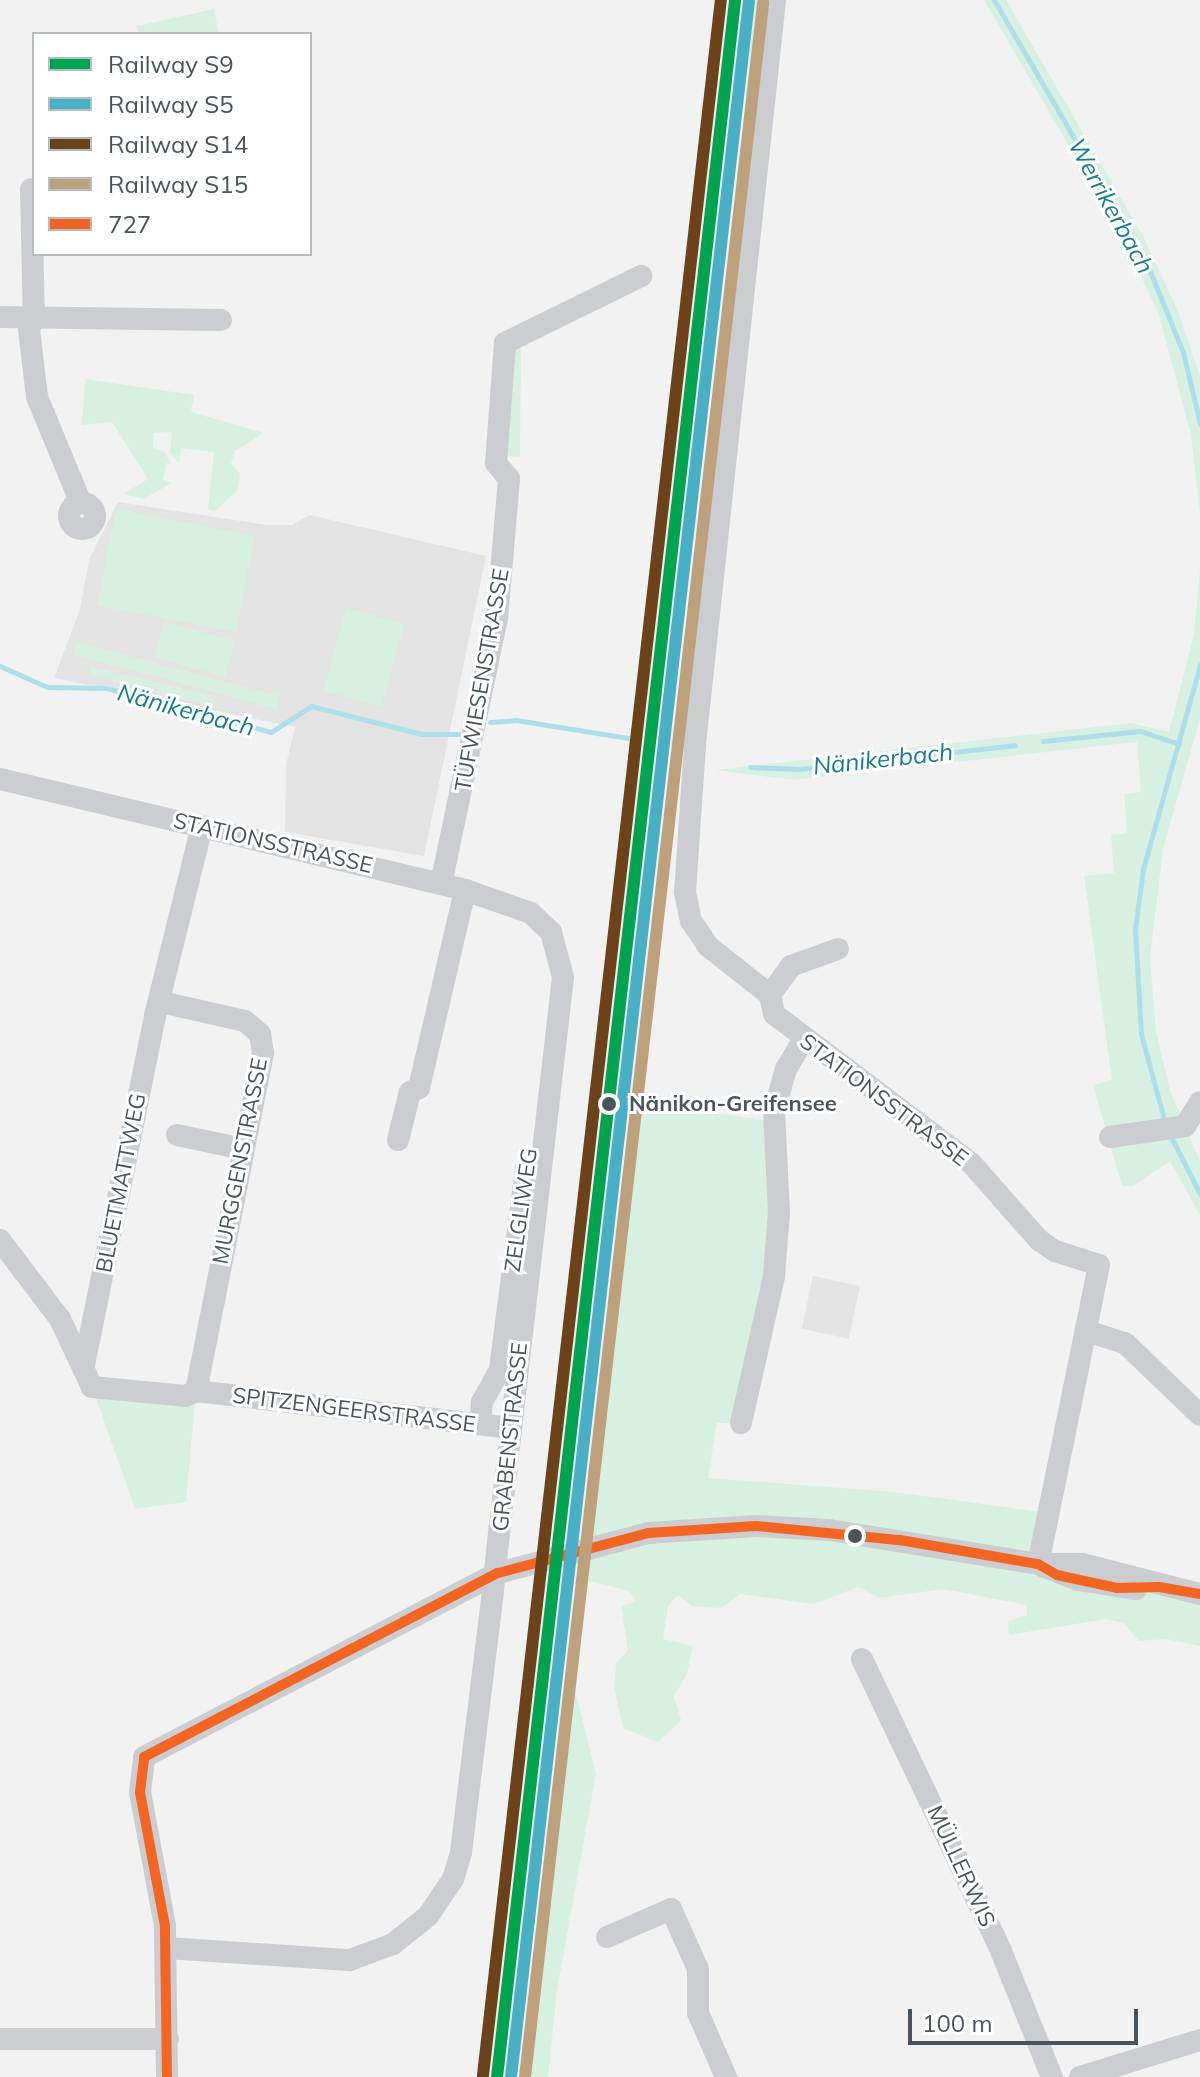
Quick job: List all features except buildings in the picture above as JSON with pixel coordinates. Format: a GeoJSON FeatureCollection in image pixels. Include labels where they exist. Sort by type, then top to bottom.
{"type":"FeatureCollection","features":[{"type":"Feature","properties":{"kind":"street"},"geometry":{"type":"LineString","coordinates":[[775,0],[695,744],[685,892],[691,921],[708,946],[770,995],[798,961],[838,949]]}},
{"type":"Feature","properties":{"kind":"street"},"geometry":{"type":"LineString","coordinates":[[31,189],[31,321],[37,397],[81,503]]}},
{"type":"Feature","properties":{"kind":"street","name":"TÜFWIESENSTRASSE"},"geometry":{"type":"LineString","coordinates":[[441,884],[497,619],[509,479],[496,463],[505,343],[641,276]]}},
{"type":"Feature","properties":{"kind":"street"},"geometry":{"type":"LineString","coordinates":[[0,317],[31,321],[221,320]]}},
{"type":"Feature","properties":{"kind":"street","name":"STATIONSSTRASSE"},"geometry":{"type":"LineString","coordinates":[[0,779],[465,890],[518,906],[540,921]]}},
{"type":"Feature","properties":{"kind":"street","name":"BLUETMATTWEG"},"geometry":{"type":"LineString","coordinates":[[84,1365],[161,1002],[202,826]]}},
{"type":"Feature","properties":{"kind":"street"},"geometry":{"type":"LineString","coordinates":[[398,1140],[410,1092],[419,1088],[465,890]]}},
{"type":"Feature","properties":{"kind":"street","name":"GRABENSTRASSE"},"geometry":{"type":"LineString","coordinates":[[167,1948],[350,1960],[393,1944],[428,1916],[453,1879],[461,1852],[492,1600],[560,999],[562,958],[540,921]]}},
{"type":"Feature","properties":{"kind":"street","name":"STATIONSSTRASSE"},"geometry":{"type":"LineString","coordinates":[[770,995],[774,1014],[971,1163],[1039,1240],[1055,1251],[1099,1265],[1087,1331]]}},
{"type":"Feature","properties":{"kind":"street","name":"ZELGLIWEG"},"geometry":{"type":"LineString","coordinates":[[480,1424],[482,1402],[500,1369],[545,1026],[551,1003],[560,999]]}},
{"type":"Feature","properties":{"kind":"street","name":"MURGGENSTRASSE"},"geometry":{"type":"LineString","coordinates":[[161,1002],[245,1021],[260,1034],[263,1053],[196,1391]]}},
{"type":"Feature","properties":{"kind":"street"},"geometry":{"type":"LineString","coordinates":[[741,1423],[774,1276],[779,1213],[774,1111],[786,1069],[804,1039]]}},
{"type":"Feature","properties":{"kind":"street"},"geometry":{"type":"LineString","coordinates":[[1110,1137],[1185,1126],[1200,1102]]}},
{"type":"Feature","properties":{"kind":"street"},"geometry":{"type":"LineString","coordinates":[[177,1135],[244,1149]]}},
{"type":"Feature","properties":{"kind":"street"},"geometry":{"type":"LineString","coordinates":[[0,1240],[60,1319],[84,1365]]}},
{"type":"Feature","properties":{"kind":"street"},"geometry":{"type":"LineString","coordinates":[[1038,1564],[1087,1331],[1125,1343],[1200,1415]]}},
{"type":"Feature","properties":{"kind":"street","name":"SPITZENGEERSTRASSE"},"geometry":{"type":"LineString","coordinates":[[84,1365],[92,1387],[185,1396],[196,1391],[511,1428]]}},
{"type":"Feature","properties":{"kind":"street"},"geometry":{"type":"LineString","coordinates":[[167,2077],[167,1948],[160,1880],[139,1775],[144,1757],[168,1740],[498,1573],[599,1542],[696,1527],[756,1526],[829,1530],[1038,1564],[1082,1564],[1159,1587],[1200,1594]]}},
{"type":"Feature","properties":{"kind":"street","name":"MÜLLERWIS"},"geometry":{"type":"LineString","coordinates":[[862,1659],[1001,1951],[1052,2077]]}},
{"type":"Feature","properties":{"kind":"street"},"geometry":{"type":"LineString","coordinates":[[607,1937],[671,1909],[698,1969],[698,2013],[726,2077]]}},
{"type":"Feature","properties":{"kind":"street"},"geometry":{"type":"LineString","coordinates":[[0,2039],[168,2039]]}},
{"type":"Feature","properties":{"kind":"street"},"geometry":{"type":"LineString","coordinates":[[1080,2077],[1200,2040]]}},
{"type":"Feature","properties":{"kind":"shaded area"},"geometry":{"type":"Polygon","coordinates":[[[118,502],[267,525],[292,525],[310,515],[486,556],[424,856],[285,832],[286,765],[295,727],[54,678],[80,609],[89,560],[118,502]]]}},
{"type":"Feature","properties":{"kind":"shaded area"},"geometry":{"type":"Polygon","coordinates":[[[813,1276],[860,1286],[849,1339],[802,1329],[813,1276]]]}},
{"type":"Feature","properties":{"kind":"green space"},"geometry":{"type":"Polygon","coordinates":[[[755,0],[767,0],[728,283],[755,0]]]}},
{"type":"Feature","properties":{"kind":"green space"},"geometry":{"type":"Polygon","coordinates":[[[984,0],[1006,0],[1143,236],[1178,311],[1200,376],[1200,513],[1191,435],[1159,315],[1127,246],[984,0]]]}},
{"type":"Feature","properties":{"kind":"green space"},"geometry":{"type":"Polygon","coordinates":[[[214,9],[219,32],[138,32],[137,26],[214,9]]]}},
{"type":"Feature","properties":{"kind":"green space"},"geometry":{"type":"Polygon","coordinates":[[[521,335],[520,457],[496,455],[505,343],[521,335]]]}},
{"type":"Feature","properties":{"kind":"green space"},"geometry":{"type":"Polygon","coordinates":[[[85,379],[194,395],[191,412],[264,433],[235,451],[231,463],[240,474],[238,490],[215,511],[208,509],[214,452],[181,448],[179,463],[170,453],[172,432],[154,433],[153,448],[165,452],[172,465],[166,463],[163,480],[171,483],[144,499],[123,494],[148,479],[112,422],[82,425],[85,379]]]}},
{"type":"Feature","properties":{"kind":"green space"},"geometry":{"type":"Polygon","coordinates":[[[116,509],[254,536],[236,632],[97,605],[116,509]]]}},
{"type":"Feature","properties":{"kind":"green space"},"geometry":{"type":"Polygon","coordinates":[[[1200,568],[1200,719],[1163,849],[1150,958],[1156,1032],[1171,1093],[1200,1161],[1200,1215],[1170,1161],[1133,1186],[1122,1186],[1093,1085],[1112,1080],[1084,876],[1114,873],[1111,835],[1127,833],[1124,794],[1141,792],[1137,742],[793,780],[716,770],[1131,723],[1169,732],[1194,634],[1200,568]]]}},
{"type":"Feature","properties":{"kind":"green space"},"geometry":{"type":"Polygon","coordinates":[[[346,608],[404,624],[382,707],[324,691],[346,608]]]}},
{"type":"Feature","properties":{"kind":"green space"},"geometry":{"type":"Polygon","coordinates":[[[164,622],[235,641],[225,677],[154,658],[164,622]]]}},
{"type":"Feature","properties":{"kind":"green space"},"geometry":{"type":"Polygon","coordinates":[[[77,642],[280,696],[276,709],[74,655],[77,642]]]}},
{"type":"Feature","properties":{"kind":"green space"},"geometry":{"type":"Polygon","coordinates":[[[91,667],[216,696],[213,707],[89,674],[91,667]]]}},
{"type":"Feature","properties":{"kind":"green space"},"geometry":{"type":"Polygon","coordinates":[[[637,1103],[774,1121],[779,1213],[741,1423],[717,1423],[708,1478],[895,1492],[1049,1513],[1038,1564],[1200,1596],[1200,1646],[1165,1639],[1139,1641],[1124,1623],[1106,1619],[1009,1635],[1008,1621],[1027,1615],[1027,1605],[944,1589],[879,1598],[858,1587],[814,1604],[741,1594],[721,1608],[692,1606],[678,1595],[668,1606],[663,1639],[693,1646],[687,1674],[674,1696],[681,1720],[658,1742],[623,1728],[614,1688],[616,1664],[628,1650],[621,1607],[636,1601],[629,1591],[581,1579],[637,1103]]]}},
{"type":"Feature","properties":{"kind":"green space"},"geometry":{"type":"Polygon","coordinates":[[[92,1387],[196,1391],[186,1502],[135,1509],[92,1387]]]}},
{"type":"Feature","properties":{"kind":"green space"},"geometry":{"type":"Polygon","coordinates":[[[571,1674],[596,1774],[557,1990],[548,2077],[526,2077],[571,1674]]]}},
{"type":"Feature","properties":{"kind":"waterway","name":"Werrikerbach"},"geometry":{"type":"LineString","coordinates":[[994,0],[1147,264],[1183,352],[1200,424]]}},
{"type":"Feature","properties":{"kind":"waterway","name":"Werrikerbach"},"geometry":{"type":"LineString","coordinates":[[1165,1123],[1141,1034],[1135,929],[1143,869],[1200,665]]}},
{"type":"Feature","properties":{"kind":"waterway","name":"Nänikerbach"},"geometry":{"type":"LineString","coordinates":[[0,666],[47,687],[106,688],[271,732],[311,706],[422,734],[461,734]]}},
{"type":"Feature","properties":{"kind":"waterway","name":"Nänikerbach"},"geometry":{"type":"LineString","coordinates":[[490,722],[516,720],[634,739]]}},
{"type":"Feature","properties":{"kind":"waterway","name":"Nänikerbach"},"geometry":{"type":"LineString","coordinates":[[1043,741],[1140,731],[1179,744]]}},
{"type":"Feature","properties":{"kind":"waterway","name":"Nänikerbach"},"geometry":{"type":"LineString","coordinates":[[750,767],[799,769],[1015,745]]}},
{"type":"Feature","properties":{"kind":"waterway","name":"Werrikerbach"},"geometry":{"type":"LineString","coordinates":[[1169,1133],[1200,1194]]}},
{"type":"Feature","properties":{"kind":"rail line","name":"S14"},"geometry":{"type":"LineString","coordinates":[[483,2075],[721,0]]}},
{"type":"Feature","properties":{"kind":"rail line","name":"S9"},"geometry":{"type":"LineString","coordinates":[[497,2077],[735,0]]}},
{"type":"Feature","properties":{"kind":"rail line","name":"S5"},"geometry":{"type":"LineString","coordinates":[[511,2077],[749,2]]}},
{"type":"Feature","properties":{"kind":"rail line","name":"S15"},"geometry":{"type":"LineString","coordinates":[[525,2077],[763,3]]}},
{"type":"Feature","properties":{"kind":"transit line","name":"727"},"geometry":{"type":"LineString","coordinates":[[167,2077],[165,1926],[140,1792],[144,1757],[498,1573],[648,1533],[756,1526],[900,1540],[1038,1564],[1057,1575],[1117,1588],[1159,1587],[1200,1594]]}},
{"type":"Feature","properties":{"kind":"place","name":"Nänikon-Greifensee"},"geometry":{"type":"Point","coordinates":[609,1104]}}]}
